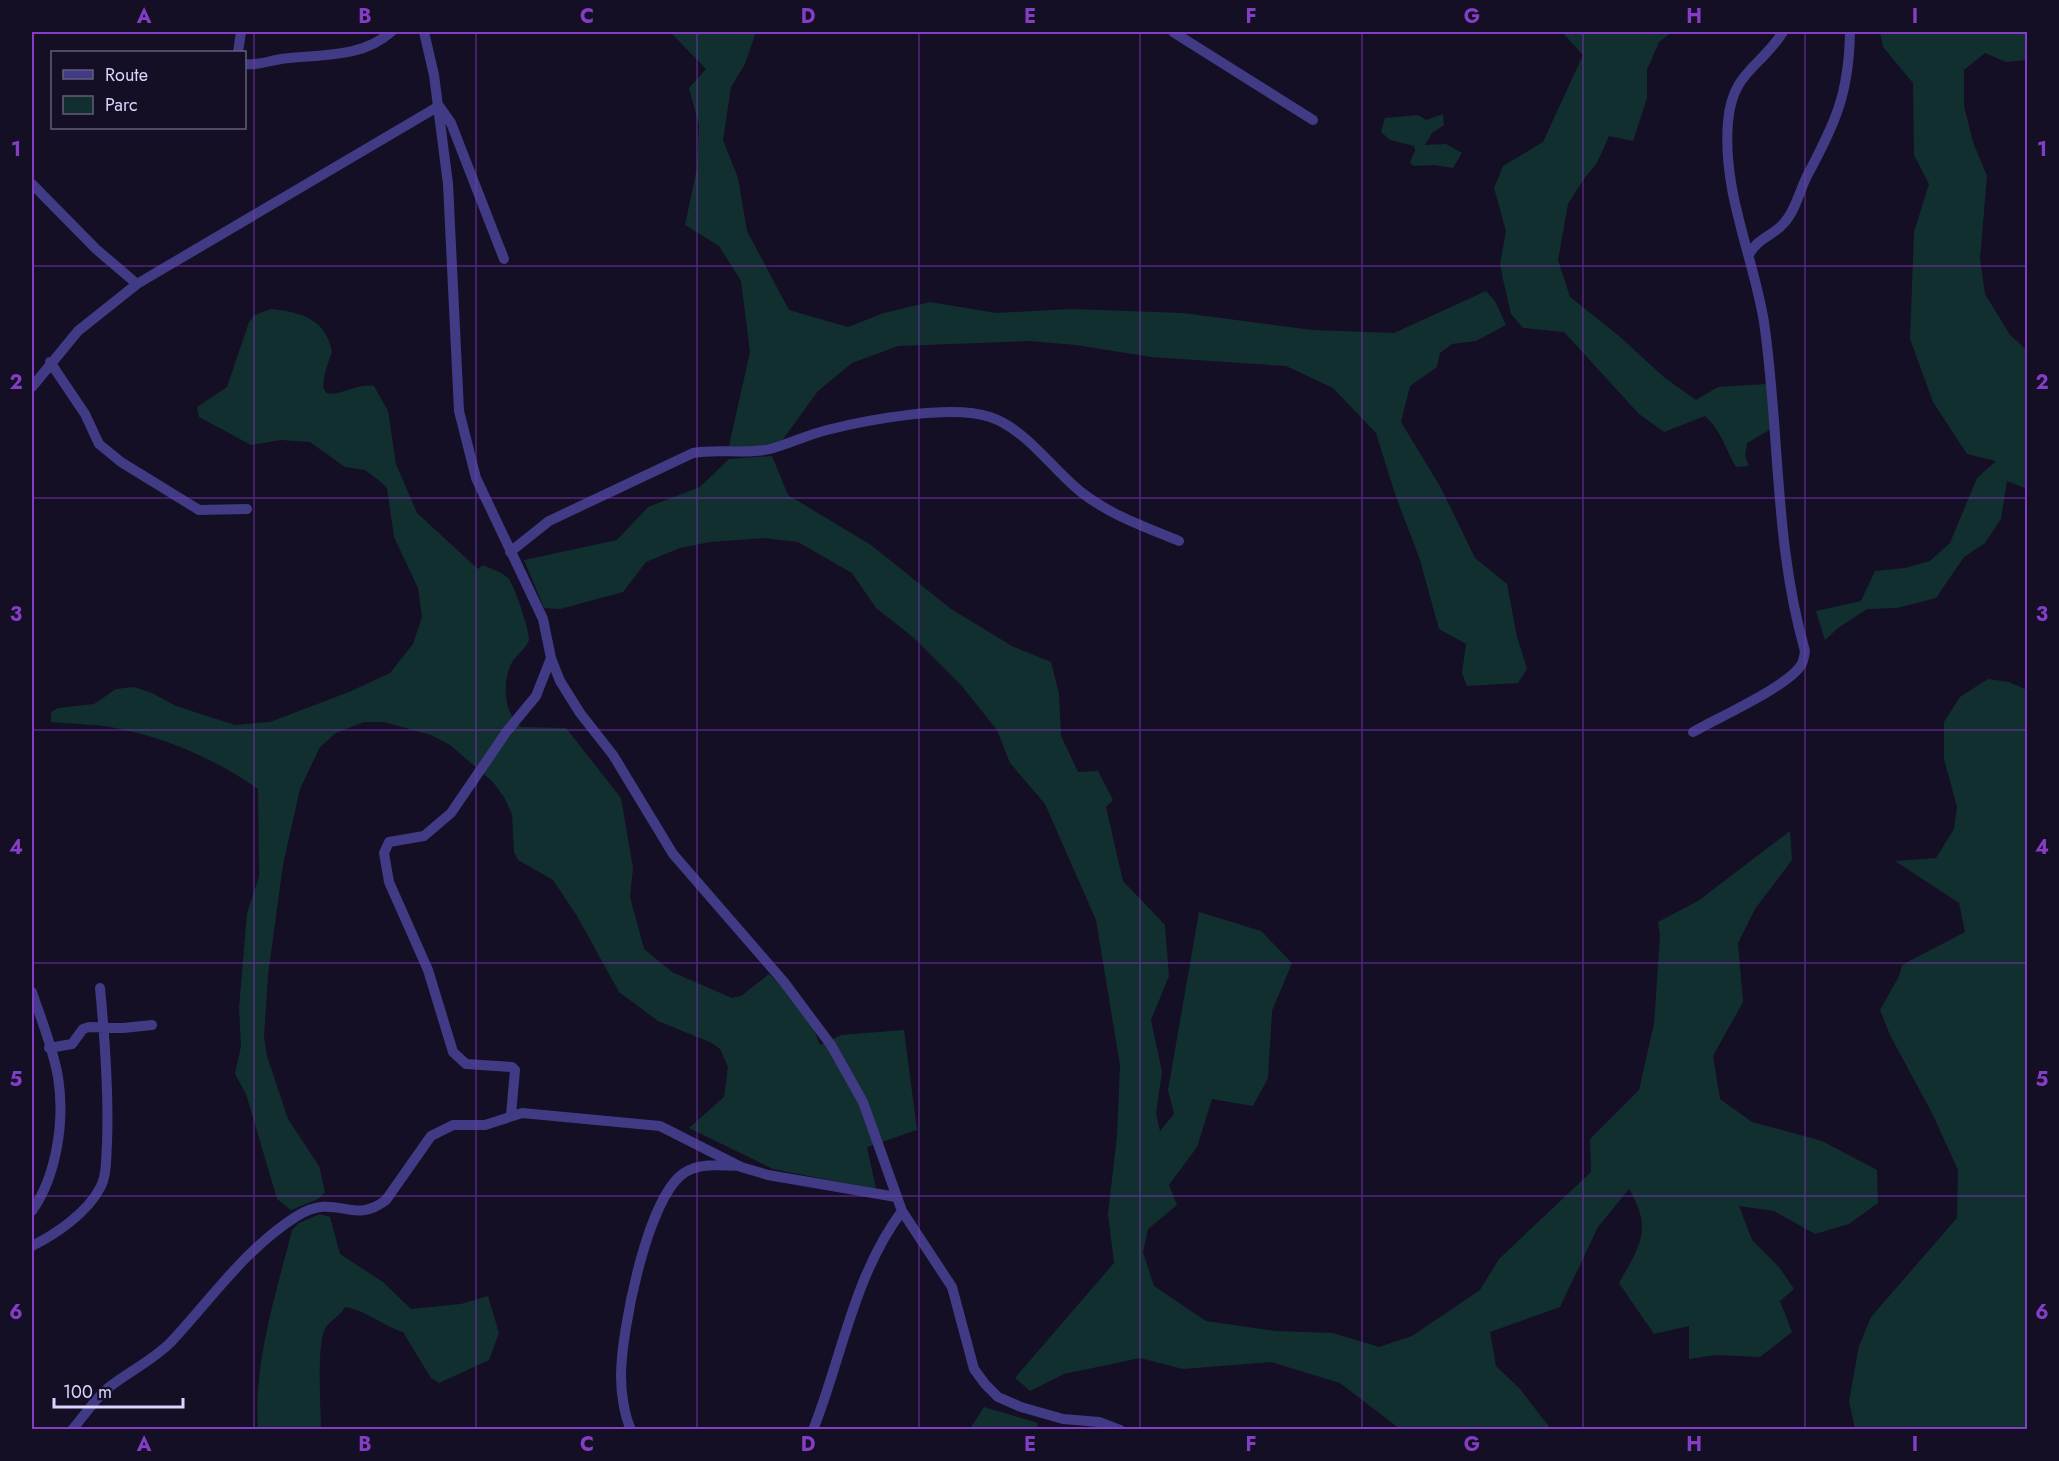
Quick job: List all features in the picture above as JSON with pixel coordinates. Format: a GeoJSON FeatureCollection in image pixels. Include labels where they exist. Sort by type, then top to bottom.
{"type":"FeatureCollection","features":[{"type":"Feature","properties":{"kind":"street"},"geometry":{"type":"LineString","coordinates":[[238,51],[241,32]]}},
{"type":"Feature","properties":{"kind":"street"},"geometry":{"type":"LineString","coordinates":[[246,64],[252,66],[279,59],[333,55],[357,50],[379,43],[391,32]]}},
{"type":"Feature","properties":{"kind":"street"},"geometry":{"type":"LineString","coordinates":[[424,32],[439,106],[448,184],[459,411],[476,478],[543,619],[551,658],[560,681],[579,713],[613,754],[673,854],[784,982],[831,1046],[863,1102],[902,1211],[952,1287],[974,1370],[998,1396],[1021,1407],[1064,1419],[1099,1422],[1120,1430]]}},
{"type":"Feature","properties":{"kind":"street"},"geometry":{"type":"LineString","coordinates":[[1173,32],[1313,120]]}},
{"type":"Feature","properties":{"kind":"street"},"geometry":{"type":"LineString","coordinates":[[1693,732],[1778,685],[1796,671],[1804,658],[1805,651],[1788,575],[1764,322],[1750,253],[1733,198],[1728,151],[1728,121],[1733,92],[1743,75],[1763,58],[1783,32]]}},
{"type":"Feature","properties":{"kind":"street"},"geometry":{"type":"LineString","coordinates":[[1750,253],[1754,246],[1785,223],[1828,139],[1846,88],[1850,32]]}},
{"type":"Feature","properties":{"kind":"street"},"geometry":{"type":"LineString","coordinates":[[439,106],[451,123],[504,258]]}},
{"type":"Feature","properties":{"kind":"street"},"geometry":{"type":"LineString","coordinates":[[32,387],[78,331],[137,284],[439,106]]}},
{"type":"Feature","properties":{"kind":"street"},"geometry":{"type":"LineString","coordinates":[[32,184],[96,249],[137,284]]}},
{"type":"Feature","properties":{"kind":"street"},"geometry":{"type":"LineString","coordinates":[[50,363],[85,414],[99,444],[121,462],[199,510],[247,509]]}},
{"type":"Feature","properties":{"kind":"street"},"geometry":{"type":"LineString","coordinates":[[510,552],[549,521],[693,453],[712,449],[751,452],[770,449],[828,430],[937,413],[964,412],[990,417],[1012,430],[1080,492],[1102,507],[1179,541]]}},
{"type":"Feature","properties":{"kind":"street"},"geometry":{"type":"LineString","coordinates":[[511,1115],[514,1070],[512,1067],[466,1064],[453,1052],[429,970],[389,882],[384,853],[389,842],[424,836],[451,813],[507,731],[536,696],[551,658]]}},
{"type":"Feature","properties":{"kind":"street"},"geometry":{"type":"LineString","coordinates":[[32,1246],[91,1203],[102,1186],[106,1160],[109,1092],[100,988]]}},
{"type":"Feature","properties":{"kind":"street"},"geometry":{"type":"LineString","coordinates":[[32,992],[58,1077],[60,1123],[49,1175],[32,1211]]}},
{"type":"Feature","properties":{"kind":"street"},"geometry":{"type":"LineString","coordinates":[[50,1048],[72,1044],[83,1029],[152,1025]]}},
{"type":"Feature","properties":{"kind":"street"},"geometry":{"type":"LineString","coordinates":[[72,1430],[109,1388],[171,1342],[222,1281],[280,1228],[319,1206],[336,1205],[355,1212],[377,1207],[386,1200],[431,1136],[453,1125],[485,1125],[511,1115],[530,1114],[660,1126],[741,1167],[805,1183],[896,1197]]}},
{"type":"Feature","properties":{"kind":"street"},"geometry":{"type":"LineString","coordinates":[[631,1430],[621,1376],[626,1317],[640,1256],[660,1208],[678,1178],[686,1171],[700,1167],[741,1167]]}},
{"type":"Feature","properties":{"kind":"street"},"geometry":{"type":"LineString","coordinates":[[813,1430],[859,1292],[886,1232],[902,1211]]}},
{"type":"Feature","properties":{"kind":"green space"},"geometry":{"type":"Polygon","coordinates":[[[670,32],[756,32],[745,64],[731,87],[723,140],[738,178],[747,231],[789,310],[848,327],[884,313],[930,302],[996,313],[1071,309],[1183,313],[1312,330],[1394,333],[1486,291],[1495,301],[1506,325],[1476,341],[1452,344],[1440,353],[1437,367],[1410,386],[1401,422],[1441,488],[1475,558],[1507,584],[1517,637],[1527,669],[1518,683],[1467,686],[1462,673],[1466,644],[1439,629],[1420,560],[1395,494],[1376,433],[1333,388],[1286,366],[1151,357],[1076,345],[1029,341],[898,346],[852,363],[818,391],[781,442],[749,448],[729,446],[750,352],[741,281],[719,246],[685,225],[697,168],[699,125],[689,88],[706,69],[670,32]]]}},
{"type":"Feature","properties":{"kind":"green space"},"geometry":{"type":"Polygon","coordinates":[[[1562,32],[1672,32],[1659,42],[1647,70],[1647,98],[1633,141],[1609,136],[1597,163],[1568,204],[1558,260],[1570,297],[1619,336],[1665,378],[1696,400],[1718,387],[1767,384],[1771,429],[1747,443],[1745,456],[1749,466],[1736,467],[1719,433],[1705,416],[1664,432],[1639,414],[1564,332],[1523,328],[1511,314],[1500,264],[1506,231],[1494,188],[1503,166],[1543,142],[1583,55],[1562,32]]]}},
{"type":"Feature","properties":{"kind":"green space"},"geometry":{"type":"Polygon","coordinates":[[[1880,32],[2027,32],[2027,60],[2006,62],[1985,53],[1964,70],[1964,106],[1973,142],[1987,176],[1980,259],[1985,294],[2010,335],[2027,350],[2027,489],[2007,481],[2001,519],[1985,543],[1964,557],[1936,598],[1897,608],[1867,609],[1838,628],[1825,640],[1816,611],[1861,601],[1875,571],[1905,568],[1930,561],[1950,543],[1977,478],[1996,461],[1967,454],[1933,402],[1910,339],[1914,232],[1929,184],[1914,155],[1913,83],[1883,47],[1880,32]]]}},
{"type":"Feature","properties":{"kind":"green space"},"geometry":{"type":"Polygon","coordinates":[[[1443,114],[1444,125],[1432,133],[1425,145],[1446,144],[1462,153],[1453,168],[1435,165],[1413,166],[1410,162],[1415,151],[1414,146],[1390,140],[1381,132],[1385,118],[1418,115],[1426,120],[1443,114]]]}},
{"type":"Feature","properties":{"kind":"green space"},"geometry":{"type":"Polygon","coordinates":[[[271,309],[302,315],[318,325],[324,332],[332,352],[325,374],[324,387],[327,393],[333,394],[364,386],[374,386],[388,411],[396,464],[417,513],[478,569],[483,565],[503,574],[511,582],[518,598],[529,640],[512,662],[507,678],[506,696],[511,714],[521,727],[566,728],[621,798],[633,868],[630,897],[644,949],[672,972],[732,998],[741,996],[769,974],[806,1010],[820,1045],[841,1035],[904,1030],[917,1130],[867,1147],[876,1189],[773,1169],[689,1128],[724,1097],[728,1067],[720,1049],[712,1043],[658,1021],[619,992],[577,916],[553,880],[518,860],[514,852],[512,814],[504,797],[493,782],[450,745],[431,735],[384,722],[364,722],[336,733],[320,747],[300,789],[283,865],[268,975],[264,1036],[267,1056],[288,1119],[319,1166],[325,1192],[318,1199],[291,1210],[277,1199],[246,1094],[235,1074],[241,1046],[239,1008],[247,913],[259,877],[258,789],[192,752],[138,733],[112,727],[51,722],[51,712],[58,708],[94,704],[116,689],[134,687],[152,693],[176,706],[235,725],[270,722],[349,692],[390,673],[413,644],[422,617],[418,588],[394,537],[387,488],[365,470],[345,467],[310,442],[281,440],[251,445],[199,417],[197,407],[227,387],[249,322],[255,315],[271,309]]]}},
{"type":"Feature","properties":{"kind":"green space"},"geometry":{"type":"Polygon","coordinates":[[[772,456],[788,495],[871,545],[951,609],[1012,646],[1051,662],[1059,694],[1061,736],[1078,772],[1098,771],[1113,800],[1106,807],[1123,881],[1165,925],[1169,976],[1151,1020],[1162,1072],[1156,1113],[1160,1131],[1174,1114],[1168,1090],[1199,912],[1261,931],[1292,963],[1272,1011],[1268,1078],[1253,1106],[1212,1099],[1197,1147],[1169,1185],[1177,1205],[1148,1229],[1143,1252],[1154,1286],[1206,1321],[1276,1331],[1333,1333],[1379,1347],[1412,1336],[1480,1290],[1499,1259],[1591,1172],[1590,1139],[1639,1090],[1654,1024],[1660,936],[1658,922],[1698,901],[1790,831],[1792,860],[1755,909],[1738,943],[1743,1002],[1713,1056],[1720,1099],[1752,1122],[1822,1141],[1877,1170],[1878,1203],[1849,1224],[1815,1234],[1774,1211],[1739,1206],[1752,1240],[1779,1267],[1794,1289],[1780,1301],[1792,1332],[1760,1357],[1716,1355],[1689,1359],[1689,1326],[1654,1334],[1619,1283],[1638,1248],[1641,1237],[1641,1215],[1629,1189],[1598,1227],[1560,1307],[1490,1332],[1496,1366],[1520,1389],[1551,1429],[1400,1429],[1340,1383],[1271,1362],[1183,1369],[1140,1358],[1064,1374],[1030,1391],[1015,1378],[1114,1263],[1108,1214],[1117,1136],[1120,1065],[1096,920],[1045,804],[1010,763],[997,730],[961,685],[914,638],[876,608],[852,573],[798,542],[764,538],[710,542],[680,548],[646,562],[623,592],[560,609],[544,608],[524,560],[617,540],[648,507],[700,487],[729,459],[772,456]]]}},
{"type":"Feature","properties":{"kind":"green space"},"geometry":{"type":"Polygon","coordinates":[[[1988,679],[2009,682],[2027,690],[2027,1429],[1855,1429],[1849,1401],[1859,1346],[1871,1317],[1957,1218],[1958,1170],[1933,1115],[1890,1035],[1880,1010],[1899,976],[1902,965],[1965,932],[1959,903],[1895,861],[1936,858],[1954,829],[1957,807],[1944,759],[1944,722],[1960,697],[1988,679]]]}},
{"type":"Feature","properties":{"kind":"green space"},"geometry":{"type":"Polygon","coordinates":[[[320,1214],[330,1217],[340,1254],[383,1282],[411,1309],[461,1304],[488,1296],[499,1333],[489,1360],[439,1383],[431,1378],[403,1332],[360,1311],[345,1307],[326,1327],[323,1335],[320,1361],[321,1429],[258,1429],[257,1404],[262,1354],[292,1230],[299,1223],[320,1214]]]}},
{"type":"Feature","properties":{"kind":"green space"},"geometry":{"type":"Polygon","coordinates":[[[984,1407],[1038,1423],[1037,1429],[970,1429],[984,1407]]]}}]}
